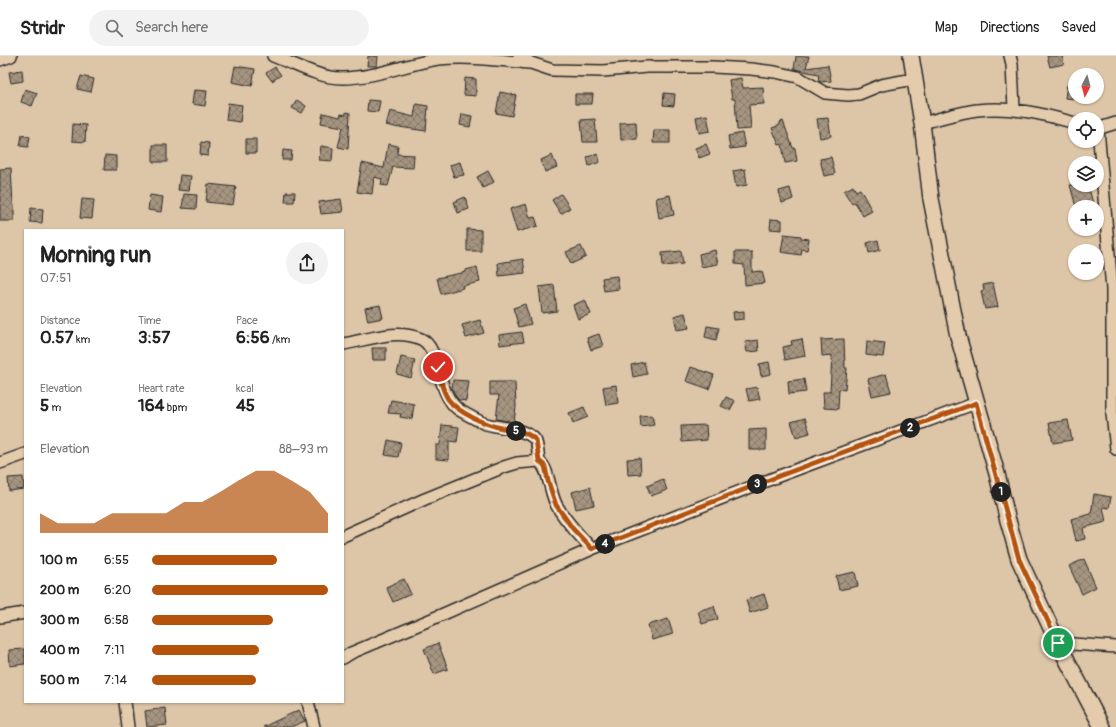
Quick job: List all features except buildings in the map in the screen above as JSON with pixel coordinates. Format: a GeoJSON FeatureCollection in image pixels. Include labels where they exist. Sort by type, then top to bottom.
{"type":"FeatureCollection","features":[{"type":"Feature","properties":{"kind":"main road"},"geometry":{"type":"LineString","coordinates":[[911,56],[922,123],[931,199],[958,336],[1019,559],[1058,643],[1102,727]]}},
{"type":"Feature","properties":{"kind":"street"},"geometry":{"type":"LineString","coordinates":[[0,60],[11,56]]}},
{"type":"Feature","properties":{"kind":"street"},"geometry":{"type":"LineString","coordinates":[[273,56],[327,76],[342,78],[360,76],[436,59],[455,57],[531,63]]}},
{"type":"Feature","properties":{"kind":"street"},"geometry":{"type":"LineString","coordinates":[[519,56],[531,63],[552,70],[603,71],[647,67],[713,67],[751,69],[775,72],[798,78],[824,93],[848,95],[859,94],[882,85],[914,79]]}},
{"type":"Feature","properties":{"kind":"street"},"geometry":{"type":"LineString","coordinates":[[1010,56],[1012,64],[1014,109]]}},
{"type":"Feature","properties":{"kind":"street"},"geometry":{"type":"LineString","coordinates":[[922,123],[975,110],[1014,109],[1068,121]]}},
{"type":"Feature","properties":{"kind":"street"},"geometry":{"type":"LineString","coordinates":[[1104,127],[1116,123]]}},
{"type":"Feature","properties":{"kind":"street"},"geometry":{"type":"LineString","coordinates":[[1100,148],[1112,289],[1112,414],[1116,450]]}},
{"type":"Feature","properties":{"kind":"street"},"geometry":{"type":"LineString","coordinates":[[344,344],[366,340],[381,335],[408,336],[421,339],[428,344],[438,367],[448,400],[458,409],[484,423],[525,433],[532,436],[536,440],[539,461],[545,466],[556,505],[573,529],[592,549]]}},
{"type":"Feature","properties":{"kind":"street"},"geometry":{"type":"LineString","coordinates":[[344,657],[351,653],[592,549],[779,476],[976,403]]}},
{"type":"Feature","properties":{"kind":"street"},"geometry":{"type":"LineString","coordinates":[[0,463],[24,454]]}},
{"type":"Feature","properties":{"kind":"street"},"geometry":{"type":"LineString","coordinates":[[344,536],[504,467],[517,463],[539,461]]}},
{"type":"Feature","properties":{"kind":"street"},"geometry":{"type":"LineString","coordinates":[[0,617],[24,613]]}},
{"type":"Feature","properties":{"kind":"street"},"geometry":{"type":"LineString","coordinates":[[1058,643],[1116,647]]}},
{"type":"Feature","properties":{"kind":"street"},"geometry":{"type":"LineString","coordinates":[[125,703],[128,727]]}},
{"type":"Feature","properties":{"kind":"street"},"geometry":{"type":"LineString","coordinates":[[308,703],[314,727]]}},
{"type":"Feature","properties":{"kind":"route"},"geometry":{"type":"LineString","coordinates":[[438,367],[448,400],[458,409],[484,423],[525,433],[532,436],[536,440],[539,461],[545,466],[556,505],[573,529],[592,549],[779,476],[976,403],[997,474],[1019,559],[1058,643]]}}]}
